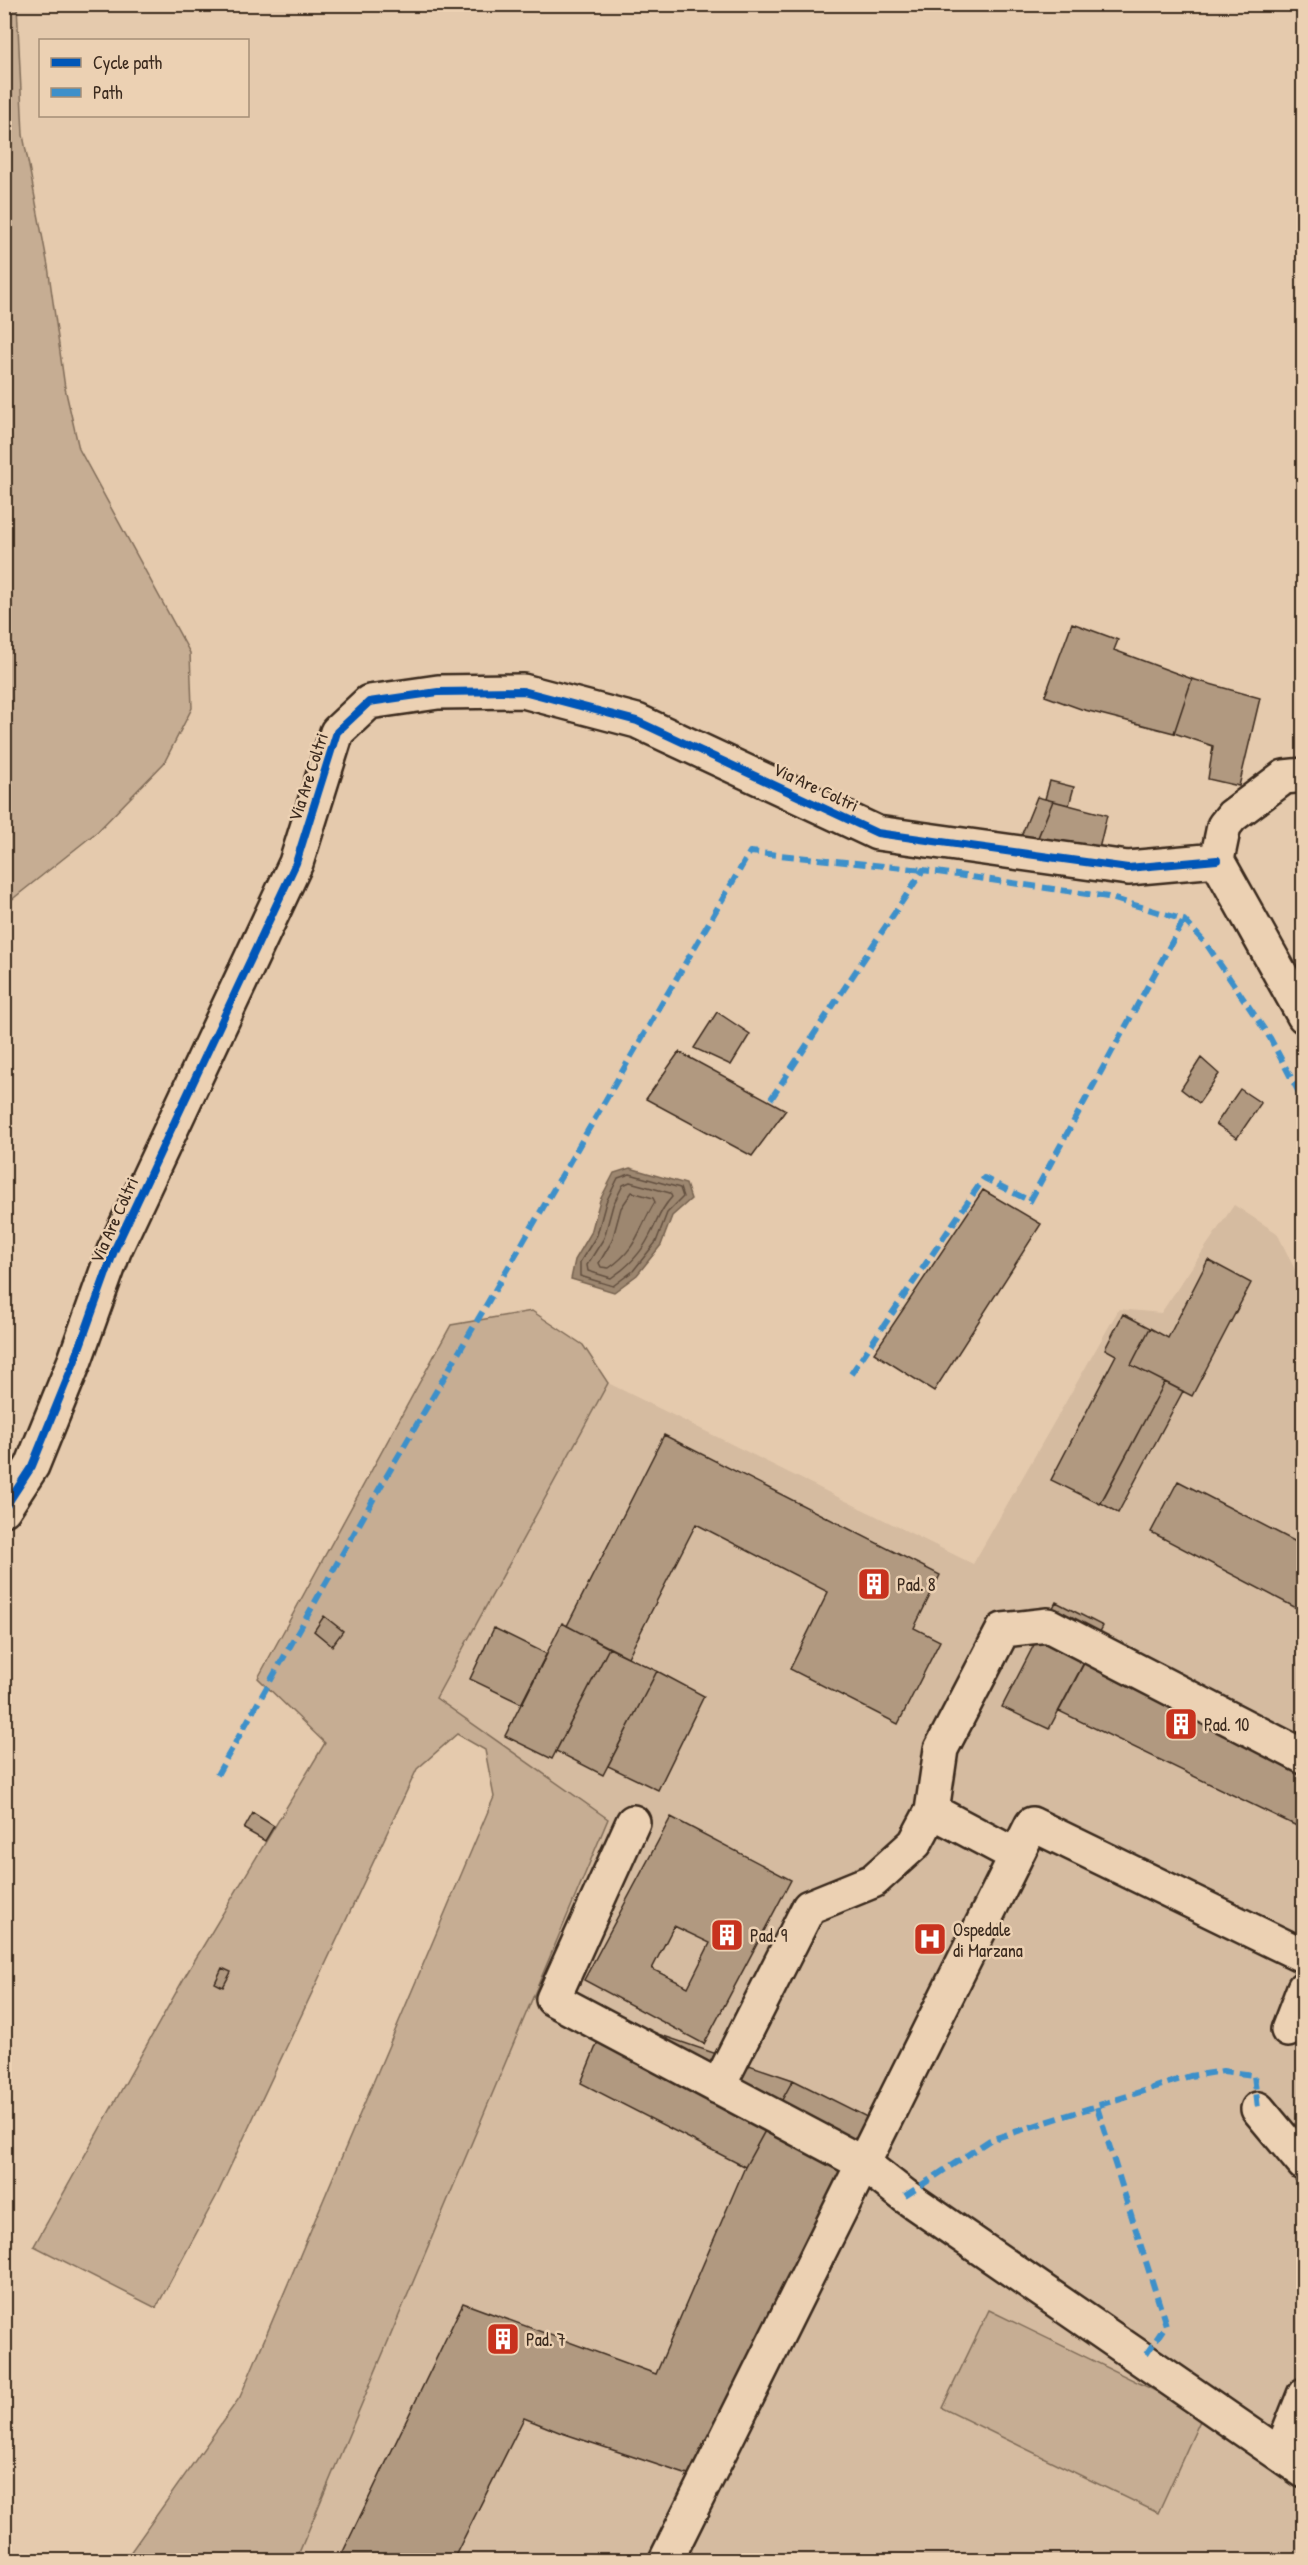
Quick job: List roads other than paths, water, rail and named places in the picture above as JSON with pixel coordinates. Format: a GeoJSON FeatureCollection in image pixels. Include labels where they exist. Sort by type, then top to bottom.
{"type":"FeatureCollection","features":[{"type":"Feature","properties":{"kind":"street","name":"Via Are Coltri"},"geometry":{"type":"LineString","coordinates":[[4,1509],[32,1466],[75,1360],[114,1251],[296,864],[337,732],[369,702],[438,692],[523,692],[637,721],[877,832],[1128,868],[1217,860]]}},
{"type":"Feature","properties":{"kind":"street"},"geometry":{"type":"LineString","coordinates":[[1304,775],[1284,777],[1232,816],[1224,826],[1217,860],[1304,1016]]}},
{"type":"Feature","properties":{"kind":"street"},"geometry":{"type":"LineString","coordinates":[[718,2086],[809,1907],[873,1881],[915,1843],[932,1811],[941,1749],[1004,1630],[1048,1625],[1304,1757]]}},
{"type":"Feature","properties":{"kind":"street"},"geometry":{"type":"LineString","coordinates":[[932,1811],[1015,1855]]}},
{"type":"Feature","properties":{"kind":"street"},"geometry":{"type":"LineString","coordinates":[[633,1822],[553,1998],[864,2164],[905,2196],[1292,2462],[1304,2395]]}},
{"type":"Feature","properties":{"kind":"street"},"geometry":{"type":"LineString","coordinates":[[666,2560],[1032,1824],[1304,1956]]}},
{"type":"Feature","properties":{"kind":"street"},"geometry":{"type":"LineString","coordinates":[[1288,2030],[1304,1988]]}},
{"type":"Feature","properties":{"kind":"street"},"geometry":{"type":"LineString","coordinates":[[1258,2109],[1304,2164]]}},
{"type":"Feature","properties":{"kind":"water"},"geometry":{"type":"Polygon","coordinates":[[[630,1168],[686,1184],[691,1199],[672,1216],[661,1245],[637,1275],[614,1292],[571,1279],[575,1260],[591,1233],[600,1200],[614,1173],[630,1168]]]}},
{"type":"Feature","properties":{"kind":"place","name":"Pad. 8"},"geometry":{"type":"Point","coordinates":[874,1584]}},
{"type":"Feature","properties":{"kind":"place","name":"Pad. 10"},"geometry":{"type":"Point","coordinates":[1181,1724]}},
{"type":"Feature","properties":{"kind":"place","name":"Pad. 9"},"geometry":{"type":"Point","coordinates":[727,1935]}},
{"type":"Feature","properties":{"kind":"place","name":"Ospedale di Marzana"},"geometry":{"type":"Point","coordinates":[930,1939]}},
{"type":"Feature","properties":{"kind":"place","name":"Pad. 7"},"geometry":{"type":"Point","coordinates":[503,2339]}}]}
